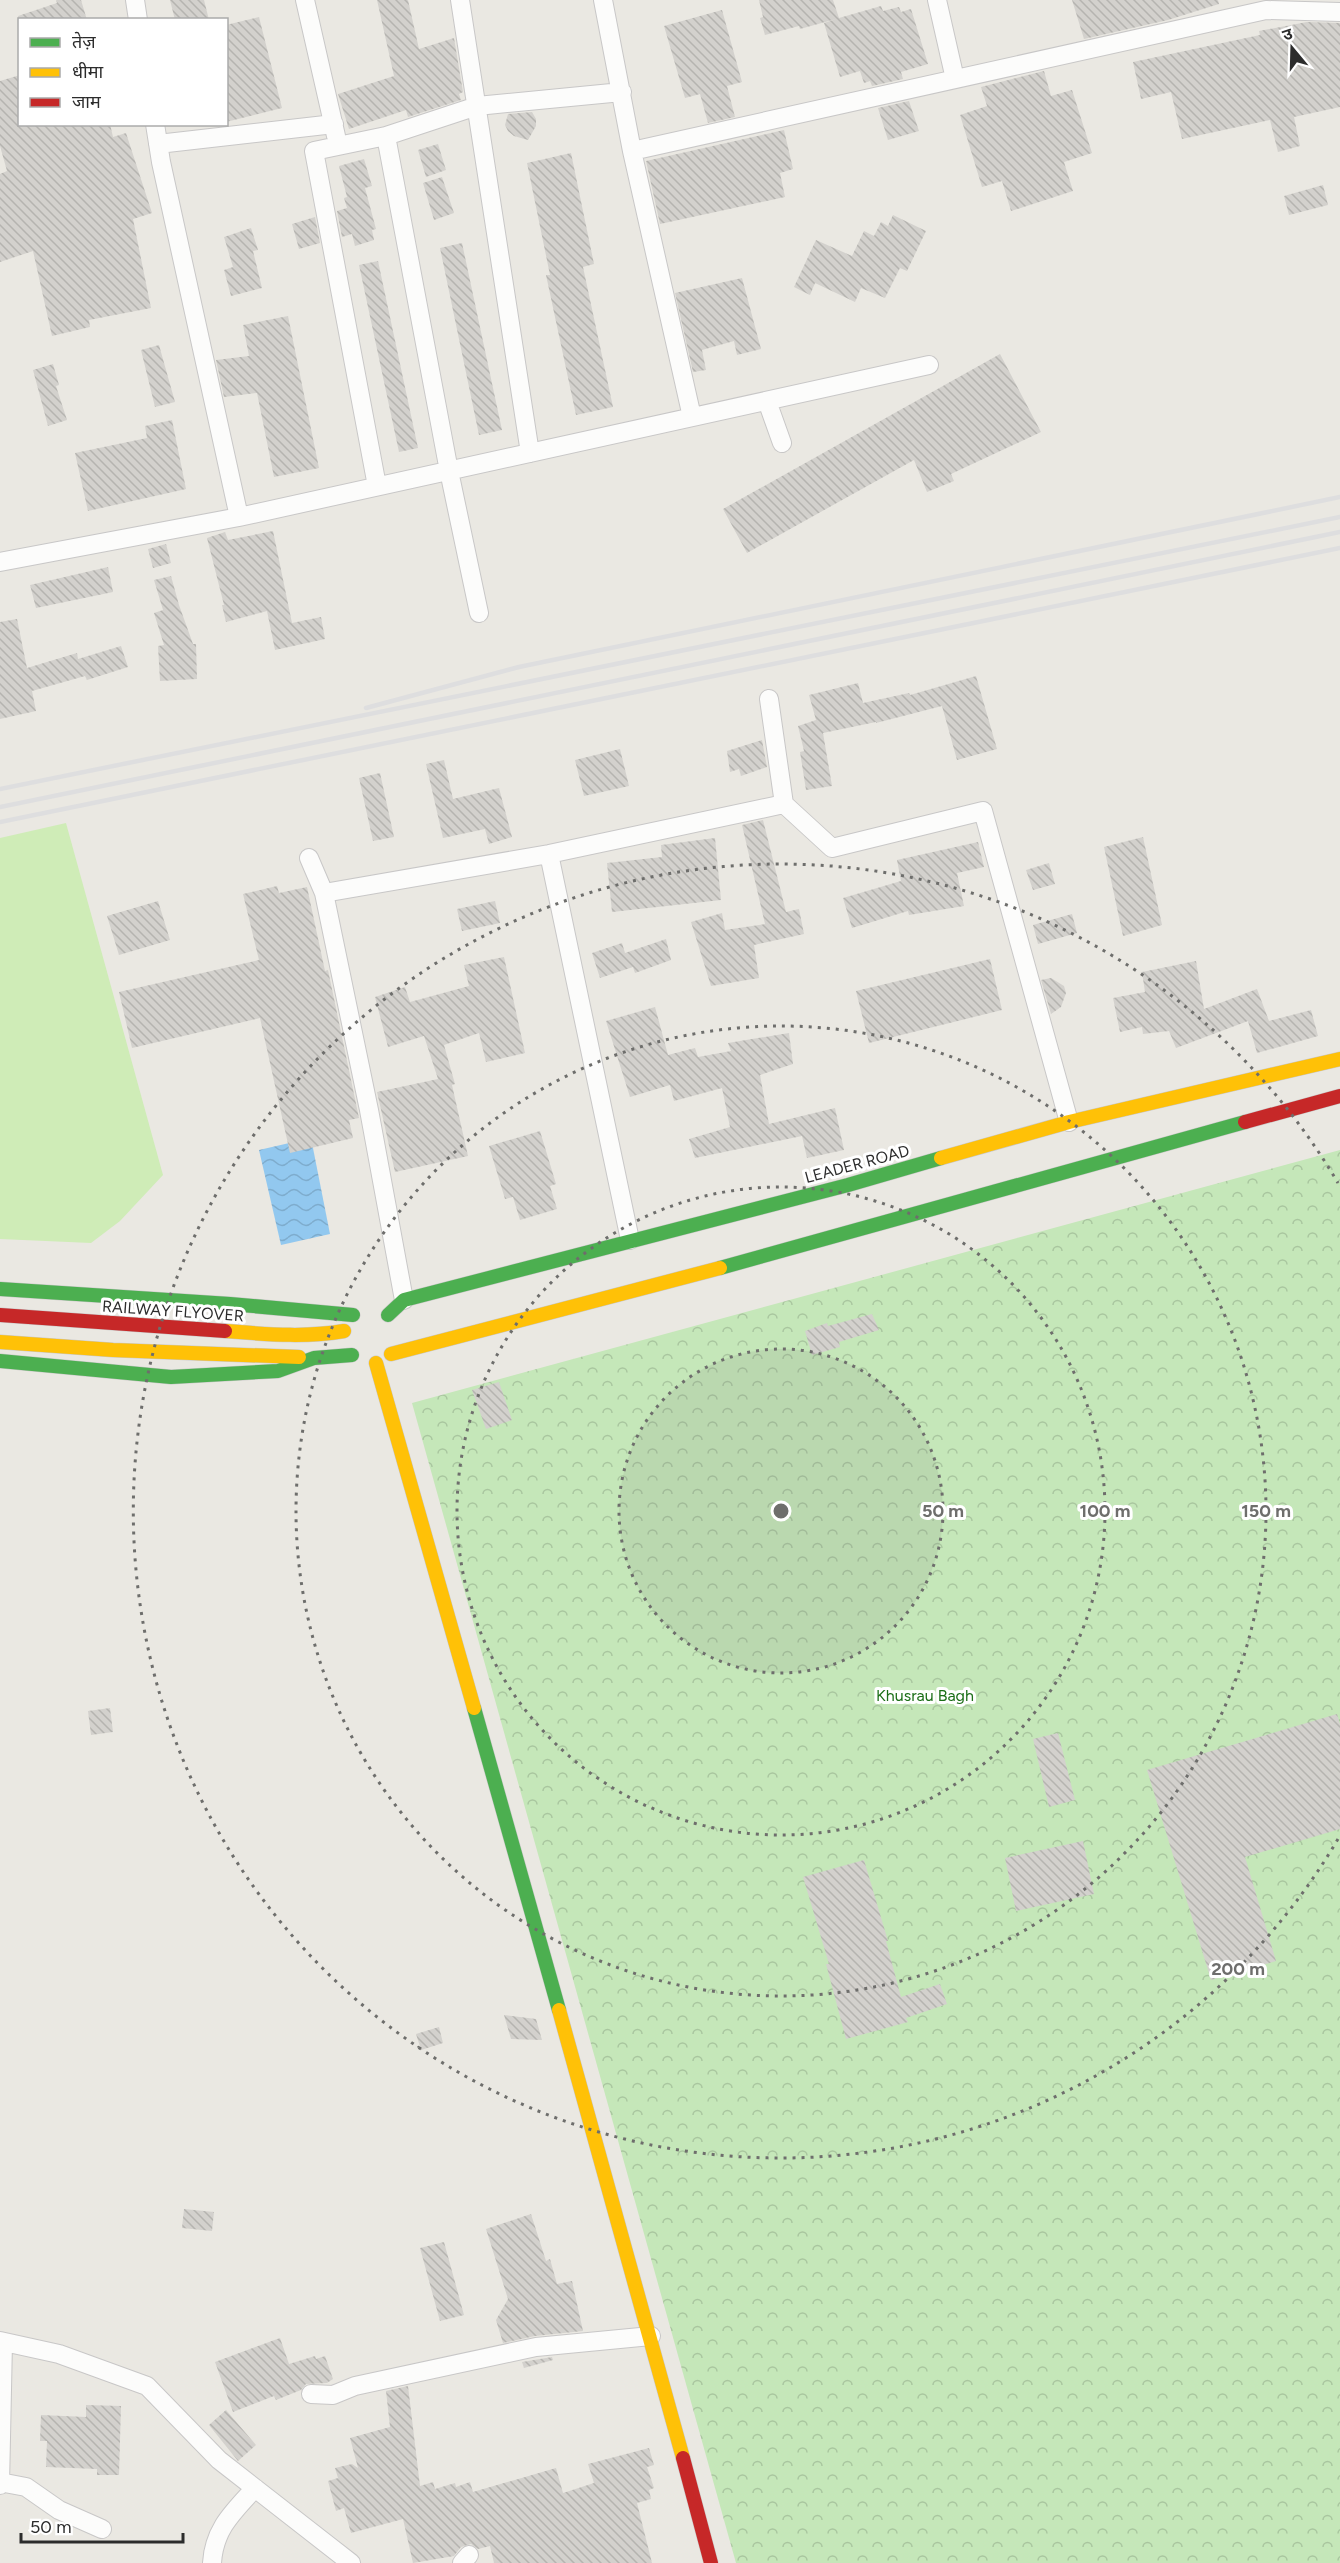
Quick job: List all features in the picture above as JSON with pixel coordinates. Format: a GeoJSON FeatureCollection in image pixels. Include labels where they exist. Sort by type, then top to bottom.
{"type":"FeatureCollection","features":[{"type":"Feature","properties":{"kind":"main road","name":"LEADER ROAD"},"geometry":{"type":"LineString","coordinates":[[388,1314],[404,1300],[848,1185],[1069,1122],[1340,1059]]}},
{"type":"Feature","properties":{"kind":"main road"},"geometry":{"type":"LineString","coordinates":[[362,1311],[344,1331],[344,1340],[352,1355],[359,1360],[376,1363],[391,1354],[650,1287],[1340,1096]]}},
{"type":"Feature","properties":{"kind":"main road"},"geometry":{"type":"LineString","coordinates":[[0,1289],[388,1314],[398,1335],[391,1354]]}},
{"type":"Feature","properties":{"kind":"main road","name":"RAILWAY FLYOVER"},"geometry":{"type":"LineString","coordinates":[[0,1315],[253,1334],[317,1336],[344,1331]]}},
{"type":"Feature","properties":{"kind":"main road"},"geometry":{"type":"LineString","coordinates":[[0,1342],[113,1350],[252,1353],[314,1358],[352,1355]]}},
{"type":"Feature","properties":{"kind":"main road"},"geometry":{"type":"LineString","coordinates":[[0,1361],[171,1377],[278,1371],[314,1358]]}},
{"type":"Feature","properties":{"kind":"main road"},"geometry":{"type":"LineString","coordinates":[[376,1363],[651,2336],[711,2563]]}},
{"type":"Feature","properties":{"kind":"street"},"geometry":{"type":"LineString","coordinates":[[135,0],[138,18]]}},
{"type":"Feature","properties":{"kind":"street"},"geometry":{"type":"LineString","coordinates":[[305,0],[339,146]]}},
{"type":"Feature","properties":{"kind":"street"},"geometry":{"type":"LineString","coordinates":[[460,0],[530,453]]}},
{"type":"Feature","properties":{"kind":"street"},"geometry":{"type":"LineString","coordinates":[[603,0],[632,151],[692,417]]}},
{"type":"Feature","properties":{"kind":"street"},"geometry":{"type":"LineString","coordinates":[[937,0],[955,79]]}},
{"type":"Feature","properties":{"kind":"street"},"geometry":{"type":"LineString","coordinates":[[632,151],[1266,9],[1340,12]]}},
{"type":"Feature","properties":{"kind":"street"},"geometry":{"type":"LineString","coordinates":[[377,486],[314,151],[386,136],[477,106],[622,92]]}},
{"type":"Feature","properties":{"kind":"street"},"geometry":{"type":"LineString","coordinates":[[158,144],[334,124]]}},
{"type":"Feature","properties":{"kind":"street"},"geometry":{"type":"LineString","coordinates":[[155,126],[239,517]]}},
{"type":"Feature","properties":{"kind":"street"},"geometry":{"type":"LineString","coordinates":[[386,136],[448,471],[479,613]]}},
{"type":"Feature","properties":{"kind":"street"},"geometry":{"type":"LineString","coordinates":[[0,562],[239,517],[928,365]]}},
{"type":"Feature","properties":{"kind":"street"},"geometry":{"type":"LineString","coordinates":[[767,400],[782,442]]}},
{"type":"Feature","properties":{"kind":"street"},"geometry":{"type":"LineString","coordinates":[[769,699],[784,804],[832,848],[983,811],[1069,1122]]}},
{"type":"Feature","properties":{"kind":"street"},"geometry":{"type":"LineString","coordinates":[[324,892],[549,854],[784,804]]}},
{"type":"Feature","properties":{"kind":"street"},"geometry":{"type":"LineString","coordinates":[[549,854],[630,1240]]}},
{"type":"Feature","properties":{"kind":"street"},"geometry":{"type":"LineString","coordinates":[[309,858],[324,892],[369,1110],[404,1300]]}},
{"type":"Feature","properties":{"kind":"street"},"geometry":{"type":"LineString","coordinates":[[311,2394],[333,2394],[356,2386],[536,2347],[651,2336]]}},
{"type":"Feature","properties":{"kind":"street"},"geometry":{"type":"LineString","coordinates":[[102,2529],[59,2510],[26,2487],[0,2483],[1,2341],[59,2354],[147,2386],[219,2460],[351,2563]]}},
{"type":"Feature","properties":{"kind":"street"},"geometry":{"type":"LineString","coordinates":[[212,2563],[213,2550],[225,2520],[255,2488]]}},
{"type":"Feature","properties":{"kind":"green space"},"geometry":{"type":"Polygon","coordinates":[[[66,823],[163,1175],[120,1221],[91,1243],[0,1239],[0,838],[66,823]]]}},
{"type":"Feature","properties":{"kind":"green space","name":"Khusrau Bagh"},"geometry":{"type":"Polygon","coordinates":[[[1340,1150],[1340,2563],[736,2563],[412,1403],[1340,1150]]]}},
{"type":"Feature","properties":{"kind":"water"},"geometry":{"type":"Polygon","coordinates":[[[311,1138],[330,1234],[281,1245],[259,1150],[311,1138]]]}},
{"type":"Feature","properties":{"kind":"building"},"geometry":{"type":"Polygon","coordinates":[[[56,0],[81,0],[86,18],[18,18],[18,16],[57,3],[56,0]]]}},
{"type":"Feature","properties":{"kind":"building"},"geometry":{"type":"Polygon","coordinates":[[[170,0],[204,0],[208,18],[174,18],[170,0]]]}},
{"type":"Feature","properties":{"kind":"building"},"geometry":{"type":"Polygon","coordinates":[[[377,0],[408,0],[419,49],[454,38],[463,92],[459,94],[461,100],[408,117],[406,110],[349,129],[338,94],[394,76],[377,0]]]}},
{"type":"Feature","properties":{"kind":"building"},"geometry":{"type":"Polygon","coordinates":[[[759,0],[833,0],[839,18],[881,6],[883,11],[899,7],[901,12],[911,9],[928,64],[901,72],[903,79],[872,86],[870,81],[864,83],[860,71],[840,77],[824,23],[836,19],[800,29],[799,26],[765,35],[760,18],[763,17],[759,0]]]}},
{"type":"Feature","properties":{"kind":"building"},"geometry":{"type":"Polygon","coordinates":[[[1072,0],[1218,0],[1219,4],[1168,20],[1084,39],[1072,0]]]}},
{"type":"Feature","properties":{"kind":"building"},"geometry":{"type":"Polygon","coordinates":[[[722,10],[742,82],[727,86],[735,117],[708,123],[700,94],[685,98],[664,26],[722,10]]]}},
{"type":"Feature","properties":{"kind":"building"},"geometry":{"type":"Polygon","coordinates":[[[259,17],[282,108],[228,122],[228,25],[259,17]]]}},
{"type":"Feature","properties":{"kind":"building"},"geometry":{"type":"Polygon","coordinates":[[[1307,22],[1340,23],[1340,107],[1294,117],[1300,146],[1278,152],[1270,120],[1182,139],[1171,92],[1141,99],[1133,62],[1260,35],[1259,31],[1307,22]]]}},
{"type":"Feature","properties":{"kind":"building"},"geometry":{"type":"Polygon","coordinates":[[[1044,71],[1051,96],[1072,90],[1092,153],[1064,162],[1073,191],[1011,211],[1002,181],[982,187],[960,115],[987,106],[981,87],[1044,71]]]}},
{"type":"Feature","properties":{"kind":"building"},"geometry":{"type":"Polygon","coordinates":[[[18,76],[18,126],[110,126],[113,137],[126,133],[152,213],[133,219],[151,308],[89,320],[90,327],[52,336],[33,251],[0,262],[0,174],[7,171],[0,146],[0,81],[18,76]]]}},
{"type":"Feature","properties":{"kind":"building"},"geometry":{"type":"Polygon","coordinates":[[[909,101],[919,131],[888,140],[878,108],[909,101]]]}},
{"type":"Feature","properties":{"kind":"building"},"geometry":{"type":"Polygon","coordinates":[[[532,112],[536,119],[536,126],[528,140],[514,136],[508,131],[505,125],[508,114],[532,112]]]}},
{"type":"Feature","properties":{"kind":"building"},"geometry":{"type":"Polygon","coordinates":[[[784,130],[793,169],[780,173],[785,197],[660,224],[646,161],[784,130]]]}},
{"type":"Feature","properties":{"kind":"building"},"geometry":{"type":"Polygon","coordinates":[[[438,144],[446,170],[426,177],[418,150],[438,144]]]}},
{"type":"Feature","properties":{"kind":"building"},"geometry":{"type":"Polygon","coordinates":[[[571,153],[594,264],[583,267],[613,407],[576,415],[546,275],[550,275],[527,163],[571,153]]]}},
{"type":"Feature","properties":{"kind":"building"},"geometry":{"type":"Polygon","coordinates":[[[364,159],[372,186],[365,188],[376,229],[372,230],[374,240],[355,246],[352,234],[342,237],[337,211],[347,208],[344,198],[347,197],[339,166],[364,159]]]}},
{"type":"Feature","properties":{"kind":"building"},"geometry":{"type":"Polygon","coordinates":[[[442,177],[454,213],[434,220],[423,183],[442,177]]]}},
{"type":"Feature","properties":{"kind":"building"},"geometry":{"type":"Polygon","coordinates":[[[1323,185],[1328,205],[1289,215],[1284,196],[1323,185]]]}},
{"type":"Feature","properties":{"kind":"building"},"geometry":{"type":"Polygon","coordinates":[[[893,215],[926,231],[907,271],[900,268],[885,298],[861,288],[855,302],[815,283],[810,295],[794,287],[816,240],[852,256],[864,231],[874,236],[881,222],[888,226],[893,215]]]}},
{"type":"Feature","properties":{"kind":"building"},"geometry":{"type":"Polygon","coordinates":[[[315,217],[320,243],[299,249],[292,224],[315,217]]]}},
{"type":"Feature","properties":{"kind":"building"},"geometry":{"type":"Polygon","coordinates":[[[251,228],[258,250],[253,251],[262,288],[231,296],[224,270],[233,267],[224,237],[251,228]]]}},
{"type":"Feature","properties":{"kind":"building"},"geometry":{"type":"Polygon","coordinates":[[[462,243],[502,430],[479,435],[440,248],[462,243]]]}},
{"type":"Feature","properties":{"kind":"building"},"geometry":{"type":"Polygon","coordinates":[[[378,261],[418,448],[399,452],[359,265],[378,261]]]}},
{"type":"Feature","properties":{"kind":"building"},"geometry":{"type":"Polygon","coordinates":[[[742,278],[761,349],[737,355],[734,341],[702,350],[706,370],[693,372],[675,293],[742,278]]]}},
{"type":"Feature","properties":{"kind":"building"},"geometry":{"type":"Polygon","coordinates":[[[288,316],[319,468],[274,477],[257,393],[224,397],[216,360],[249,356],[243,325],[288,316]]]}},
{"type":"Feature","properties":{"kind":"building"},"geometry":{"type":"Polygon","coordinates":[[[159,345],[175,402],[155,407],[141,350],[159,345]]]}},
{"type":"Feature","properties":{"kind":"building"},"geometry":{"type":"Polygon","coordinates":[[[1000,354],[1041,432],[951,474],[954,481],[927,492],[914,460],[747,553],[723,509],[1000,354]]]}},
{"type":"Feature","properties":{"kind":"building"},"geometry":{"type":"Polygon","coordinates":[[[53,364],[59,385],[56,386],[67,420],[48,426],[33,370],[53,364]]]}},
{"type":"Feature","properties":{"kind":"building"},"geometry":{"type":"Polygon","coordinates":[[[172,420],[186,489],[88,511],[75,453],[147,438],[145,426],[172,420]]]}},
{"type":"Feature","properties":{"kind":"building"},"geometry":{"type":"Polygon","coordinates":[[[273,531],[292,623],[321,617],[325,639],[275,650],[267,611],[226,622],[207,538],[225,532],[228,540],[273,531]]]}},
{"type":"Feature","properties":{"kind":"building"},"geometry":{"type":"Polygon","coordinates":[[[166,544],[171,563],[153,568],[148,549],[166,544]]]}},
{"type":"Feature","properties":{"kind":"building"},"geometry":{"type":"Polygon","coordinates":[[[108,567],[113,592],[36,608],[30,585],[108,567]]]}},
{"type":"Feature","properties":{"kind":"building"},"geometry":{"type":"Polygon","coordinates":[[[171,576],[193,644],[196,644],[197,679],[160,681],[158,646],[164,645],[154,613],[163,610],[154,580],[171,576]]]}},
{"type":"Feature","properties":{"kind":"building"},"geometry":{"type":"Polygon","coordinates":[[[17,619],[27,668],[77,653],[78,659],[121,646],[128,667],[87,680],[85,676],[32,691],[36,711],[0,719],[0,622],[17,619]]]}},
{"type":"Feature","properties":{"kind":"building"},"geometry":{"type":"Polygon","coordinates":[[[976,676],[997,749],[957,760],[942,706],[876,723],[823,733],[832,786],[806,790],[800,752],[804,751],[798,726],[816,720],[809,695],[858,683],[863,703],[909,693],[910,695],[976,676]]]}},
{"type":"Feature","properties":{"kind":"building"},"geometry":{"type":"Polygon","coordinates":[[[762,740],[767,767],[741,776],[739,769],[730,772],[727,751],[762,740]]]}},
{"type":"Feature","properties":{"kind":"building"},"geometry":{"type":"Polygon","coordinates":[[[620,749],[629,786],[584,796],[575,760],[620,749]]]}},
{"type":"Feature","properties":{"kind":"building"},"geometry":{"type":"Polygon","coordinates":[[[444,760],[453,799],[499,788],[512,837],[489,844],[485,829],[443,838],[426,764],[444,760]]]}},
{"type":"Feature","properties":{"kind":"building"},"geometry":{"type":"Polygon","coordinates":[[[380,773],[394,837],[373,841],[359,778],[380,773]]]}},
{"type":"Feature","properties":{"kind":"building"},"geometry":{"type":"Polygon","coordinates":[[[763,820],[786,912],[799,909],[804,934],[754,945],[759,978],[711,986],[691,922],[722,913],[725,930],[765,924],[742,825],[763,820]]]}},
{"type":"Feature","properties":{"kind":"building"},"geometry":{"type":"Polygon","coordinates":[[[1143,837],[1162,925],[1123,936],[1104,847],[1143,837]]]}},
{"type":"Feature","properties":{"kind":"building"},"geometry":{"type":"Polygon","coordinates":[[[715,838],[721,900],[612,912],[607,863],[662,857],[661,845],[715,838]]]}},
{"type":"Feature","properties":{"kind":"building"},"geometry":{"type":"Polygon","coordinates":[[[978,842],[984,867],[957,873],[964,906],[909,915],[908,911],[852,928],[843,898],[901,881],[897,860],[978,842]]]}},
{"type":"Feature","properties":{"kind":"building"},"geometry":{"type":"Polygon","coordinates":[[[1049,863],[1055,884],[1033,890],[1026,870],[1049,863]]]}},
{"type":"Feature","properties":{"kind":"building"},"geometry":{"type":"Polygon","coordinates":[[[277,886],[279,893],[307,887],[325,971],[328,970],[359,1118],[349,1120],[353,1138],[290,1153],[260,1018],[132,1048],[119,992],[259,960],[243,894],[277,886]]]}},
{"type":"Feature","properties":{"kind":"building"},"geometry":{"type":"Polygon","coordinates":[[[158,901],[170,940],[119,955],[107,916],[158,901]]]}},
{"type":"Feature","properties":{"kind":"building"},"geometry":{"type":"Polygon","coordinates":[[[495,901],[500,923],[462,931],[457,909],[495,901]]]}},
{"type":"Feature","properties":{"kind":"building"},"geometry":{"type":"Polygon","coordinates":[[[1072,914],[1077,933],[1038,944],[1033,925],[1072,914]]]}},
{"type":"Feature","properties":{"kind":"building"},"geometry":{"type":"Polygon","coordinates":[[[666,939],[671,960],[635,973],[633,967],[600,978],[592,953],[622,943],[625,953],[666,939]]]}},
{"type":"Feature","properties":{"kind":"building"},"geometry":{"type":"Polygon","coordinates":[[[504,957],[525,1053],[486,1062],[479,1033],[444,1045],[455,1084],[452,1085],[468,1156],[395,1172],[377,1092],[438,1079],[424,1036],[388,1047],[375,997],[405,987],[410,1002],[469,986],[464,965],[504,957]]]}},
{"type":"Feature","properties":{"kind":"building"},"geometry":{"type":"Polygon","coordinates":[[[990,959],[1002,1010],[869,1043],[856,991],[990,959]]]}},
{"type":"Feature","properties":{"kind":"building"},"geometry":{"type":"Polygon","coordinates":[[[1196,961],[1204,1009],[1257,989],[1269,1021],[1311,1010],[1318,1036],[1257,1053],[1248,1021],[1176,1048],[1169,1031],[1143,1034],[1142,1027],[1120,1032],[1113,998],[1145,992],[1142,972],[1196,961]]]}},
{"type":"Feature","properties":{"kind":"building"},"geometry":{"type":"Polygon","coordinates":[[[1051,978],[1064,986],[1066,993],[1061,1007],[1051,1014],[1041,980],[1051,978]]]}},
{"type":"Feature","properties":{"kind":"building"},"geometry":{"type":"Polygon","coordinates":[[[655,1007],[668,1055],[695,1048],[698,1057],[731,1051],[728,1043],[789,1033],[793,1064],[760,1075],[769,1124],[835,1108],[844,1150],[807,1158],[802,1136],[695,1158],[689,1139],[730,1127],[722,1088],[674,1101],[670,1085],[630,1097],[606,1021],[655,1007]]]}},
{"type":"Feature","properties":{"kind":"building"},"geometry":{"type":"Polygon","coordinates":[[[540,1131],[556,1184],[550,1186],[557,1209],[520,1220],[513,1197],[505,1199],[489,1146],[540,1131]]]}},
{"type":"Feature","properties":{"kind":"building"},"geometry":{"type":"Polygon","coordinates":[[[872,1314],[879,1330],[839,1342],[840,1347],[812,1355],[805,1331],[827,1323],[828,1326],[872,1314]]]}},
{"type":"Feature","properties":{"kind":"building"},"geometry":{"type":"Polygon","coordinates":[[[499,1382],[512,1420],[486,1429],[472,1390],[499,1382]]]}},
{"type":"Feature","properties":{"kind":"building"},"geometry":{"type":"Polygon","coordinates":[[[110,1708],[113,1732],[91,1735],[88,1711],[110,1708]]]}},
{"type":"Feature","properties":{"kind":"building"},"geometry":{"type":"Polygon","coordinates":[[[1337,1714],[1340,1724],[1340,1829],[1245,1857],[1276,1961],[1211,1980],[1147,1770],[1337,1714]]]}},
{"type":"Feature","properties":{"kind":"building"},"geometry":{"type":"Polygon","coordinates":[[[1058,1733],[1075,1800],[1049,1807],[1033,1739],[1058,1733]]]}},
{"type":"Feature","properties":{"kind":"building"},"geometry":{"type":"Polygon","coordinates":[[[1083,1841],[1094,1894],[1016,1911],[1005,1858],[1083,1841]]]}},
{"type":"Feature","properties":{"kind":"building"},"geometry":{"type":"Polygon","coordinates":[[[864,1860],[888,1941],[886,1941],[901,1997],[940,1984],[947,2004],[906,2018],[908,2022],[846,2039],[826,1964],[829,1964],[803,1877],[864,1860]]]}},
{"type":"Feature","properties":{"kind":"building"},"geometry":{"type":"Polygon","coordinates":[[[504,2015],[536,2019],[542,2040],[511,2039],[504,2015]]]}},
{"type":"Feature","properties":{"kind":"building"},"geometry":{"type":"Polygon","coordinates":[[[439,2027],[443,2043],[421,2050],[416,2034],[439,2027]]]}},
{"type":"Feature","properties":{"kind":"building"},"geometry":{"type":"Polygon","coordinates":[[[184,2209],[214,2212],[212,2231],[182,2228],[184,2209]]]}},
{"type":"Feature","properties":{"kind":"building"},"geometry":{"type":"Polygon","coordinates":[[[531,2214],[546,2261],[550,2259],[557,2284],[572,2281],[583,2331],[535,2336],[503,2343],[496,2320],[508,2299],[486,2229],[531,2214]]]}},
{"type":"Feature","properties":{"kind":"building"},"geometry":{"type":"Polygon","coordinates":[[[444,2242],[464,2315],[440,2321],[420,2248],[444,2242]]]}},
{"type":"Feature","properties":{"kind":"building"},"geometry":{"type":"Polygon","coordinates":[[[280,2338],[289,2364],[315,2356],[316,2359],[325,2356],[333,2379],[327,2383],[306,2384],[301,2390],[276,2400],[274,2396],[233,2412],[215,2362],[280,2338]]]}},
{"type":"Feature","properties":{"kind":"building"},"geometry":{"type":"Polygon","coordinates":[[[552,2357],[553,2360],[524,2368],[522,2362],[552,2357]]]}},
{"type":"Feature","properties":{"kind":"building"},"geometry":{"type":"Polygon","coordinates":[[[408,2386],[420,2486],[433,2482],[435,2489],[455,2483],[456,2487],[470,2482],[473,2492],[556,2468],[563,2493],[594,2483],[588,2464],[649,2448],[654,2465],[647,2467],[654,2488],[649,2490],[651,2499],[637,2503],[652,2563],[494,2563],[490,2546],[478,2549],[471,2544],[461,2547],[454,2556],[413,2563],[403,2519],[351,2533],[344,2508],[336,2511],[328,2481],[338,2478],[335,2468],[352,2464],[358,2468],[350,2438],[390,2427],[386,2391],[408,2386]]]}},
{"type":"Feature","properties":{"kind":"building"},"geometry":{"type":"Polygon","coordinates":[[[86,2405],[121,2406],[119,2475],[97,2475],[97,2469],[46,2467],[47,2441],[40,2441],[41,2415],[86,2417],[86,2405]]]}},
{"type":"Feature","properties":{"kind":"building"},"geometry":{"type":"Polygon","coordinates":[[[226,2410],[256,2445],[238,2461],[209,2425],[226,2410]]]}},
{"type":"Feature","properties":{"kind":"railway"},"geometry":{"type":"LineString","coordinates":[[366,708],[519,667],[1340,497]]}},
{"type":"Feature","properties":{"kind":"railway"},"geometry":{"type":"LineString","coordinates":[[0,789],[1340,517]]}},
{"type":"Feature","properties":{"kind":"railway"},"geometry":{"type":"LineString","coordinates":[[0,807],[1340,532]]}},
{"type":"Feature","properties":{"kind":"railway"},"geometry":{"type":"LineString","coordinates":[[0,822],[1340,548]]}},
{"type":"Feature","properties":{"kind":"traffic: fast"},"geometry":{"type":"LineString","coordinates":[[720,1268],[1245,1122]]}},
{"type":"Feature","properties":{"kind":"traffic: fast"},"geometry":{"type":"LineString","coordinates":[[388,1315],[404,1300],[848,1185],[941,1158]]}},
{"type":"Feature","properties":{"kind":"traffic: fast"},"geometry":{"type":"LineString","coordinates":[[0,1289],[230,1304],[353,1315]]}},
{"type":"Feature","properties":{"kind":"traffic: fast"},"geometry":{"type":"LineString","coordinates":[[0,1361],[171,1377],[278,1371],[314,1358],[352,1355]]}},
{"type":"Feature","properties":{"kind":"traffic: fast"},"geometry":{"type":"LineString","coordinates":[[474,1708],[559,2010]]}},
{"type":"Feature","properties":{"kind":"traffic: slow"},"geometry":{"type":"LineString","coordinates":[[941,1158],[1069,1122],[1340,1059]]}},
{"type":"Feature","properties":{"kind":"traffic: slow"},"geometry":{"type":"LineString","coordinates":[[391,1354],[720,1268]]}},
{"type":"Feature","properties":{"kind":"traffic: slow"},"geometry":{"type":"LineString","coordinates":[[225,1331],[299,1335],[344,1331]]}},
{"type":"Feature","properties":{"kind":"traffic: slow"},"geometry":{"type":"LineString","coordinates":[[0,1342],[113,1350],[299,1357]]}},
{"type":"Feature","properties":{"kind":"traffic: slow"},"geometry":{"type":"LineString","coordinates":[[376,1363],[474,1708]]}},
{"type":"Feature","properties":{"kind":"traffic: slow"},"geometry":{"type":"LineString","coordinates":[[559,2010],[683,2458]]}},
{"type":"Feature","properties":{"kind":"traffic: jam"},"geometry":{"type":"LineString","coordinates":[[1245,1122],[1340,1096]]}},
{"type":"Feature","properties":{"kind":"traffic: jam"},"geometry":{"type":"LineString","coordinates":[[0,1315],[225,1331]]}},
{"type":"Feature","properties":{"kind":"traffic: jam"},"geometry":{"type":"LineString","coordinates":[[683,2458],[711,2563]]}}]}
